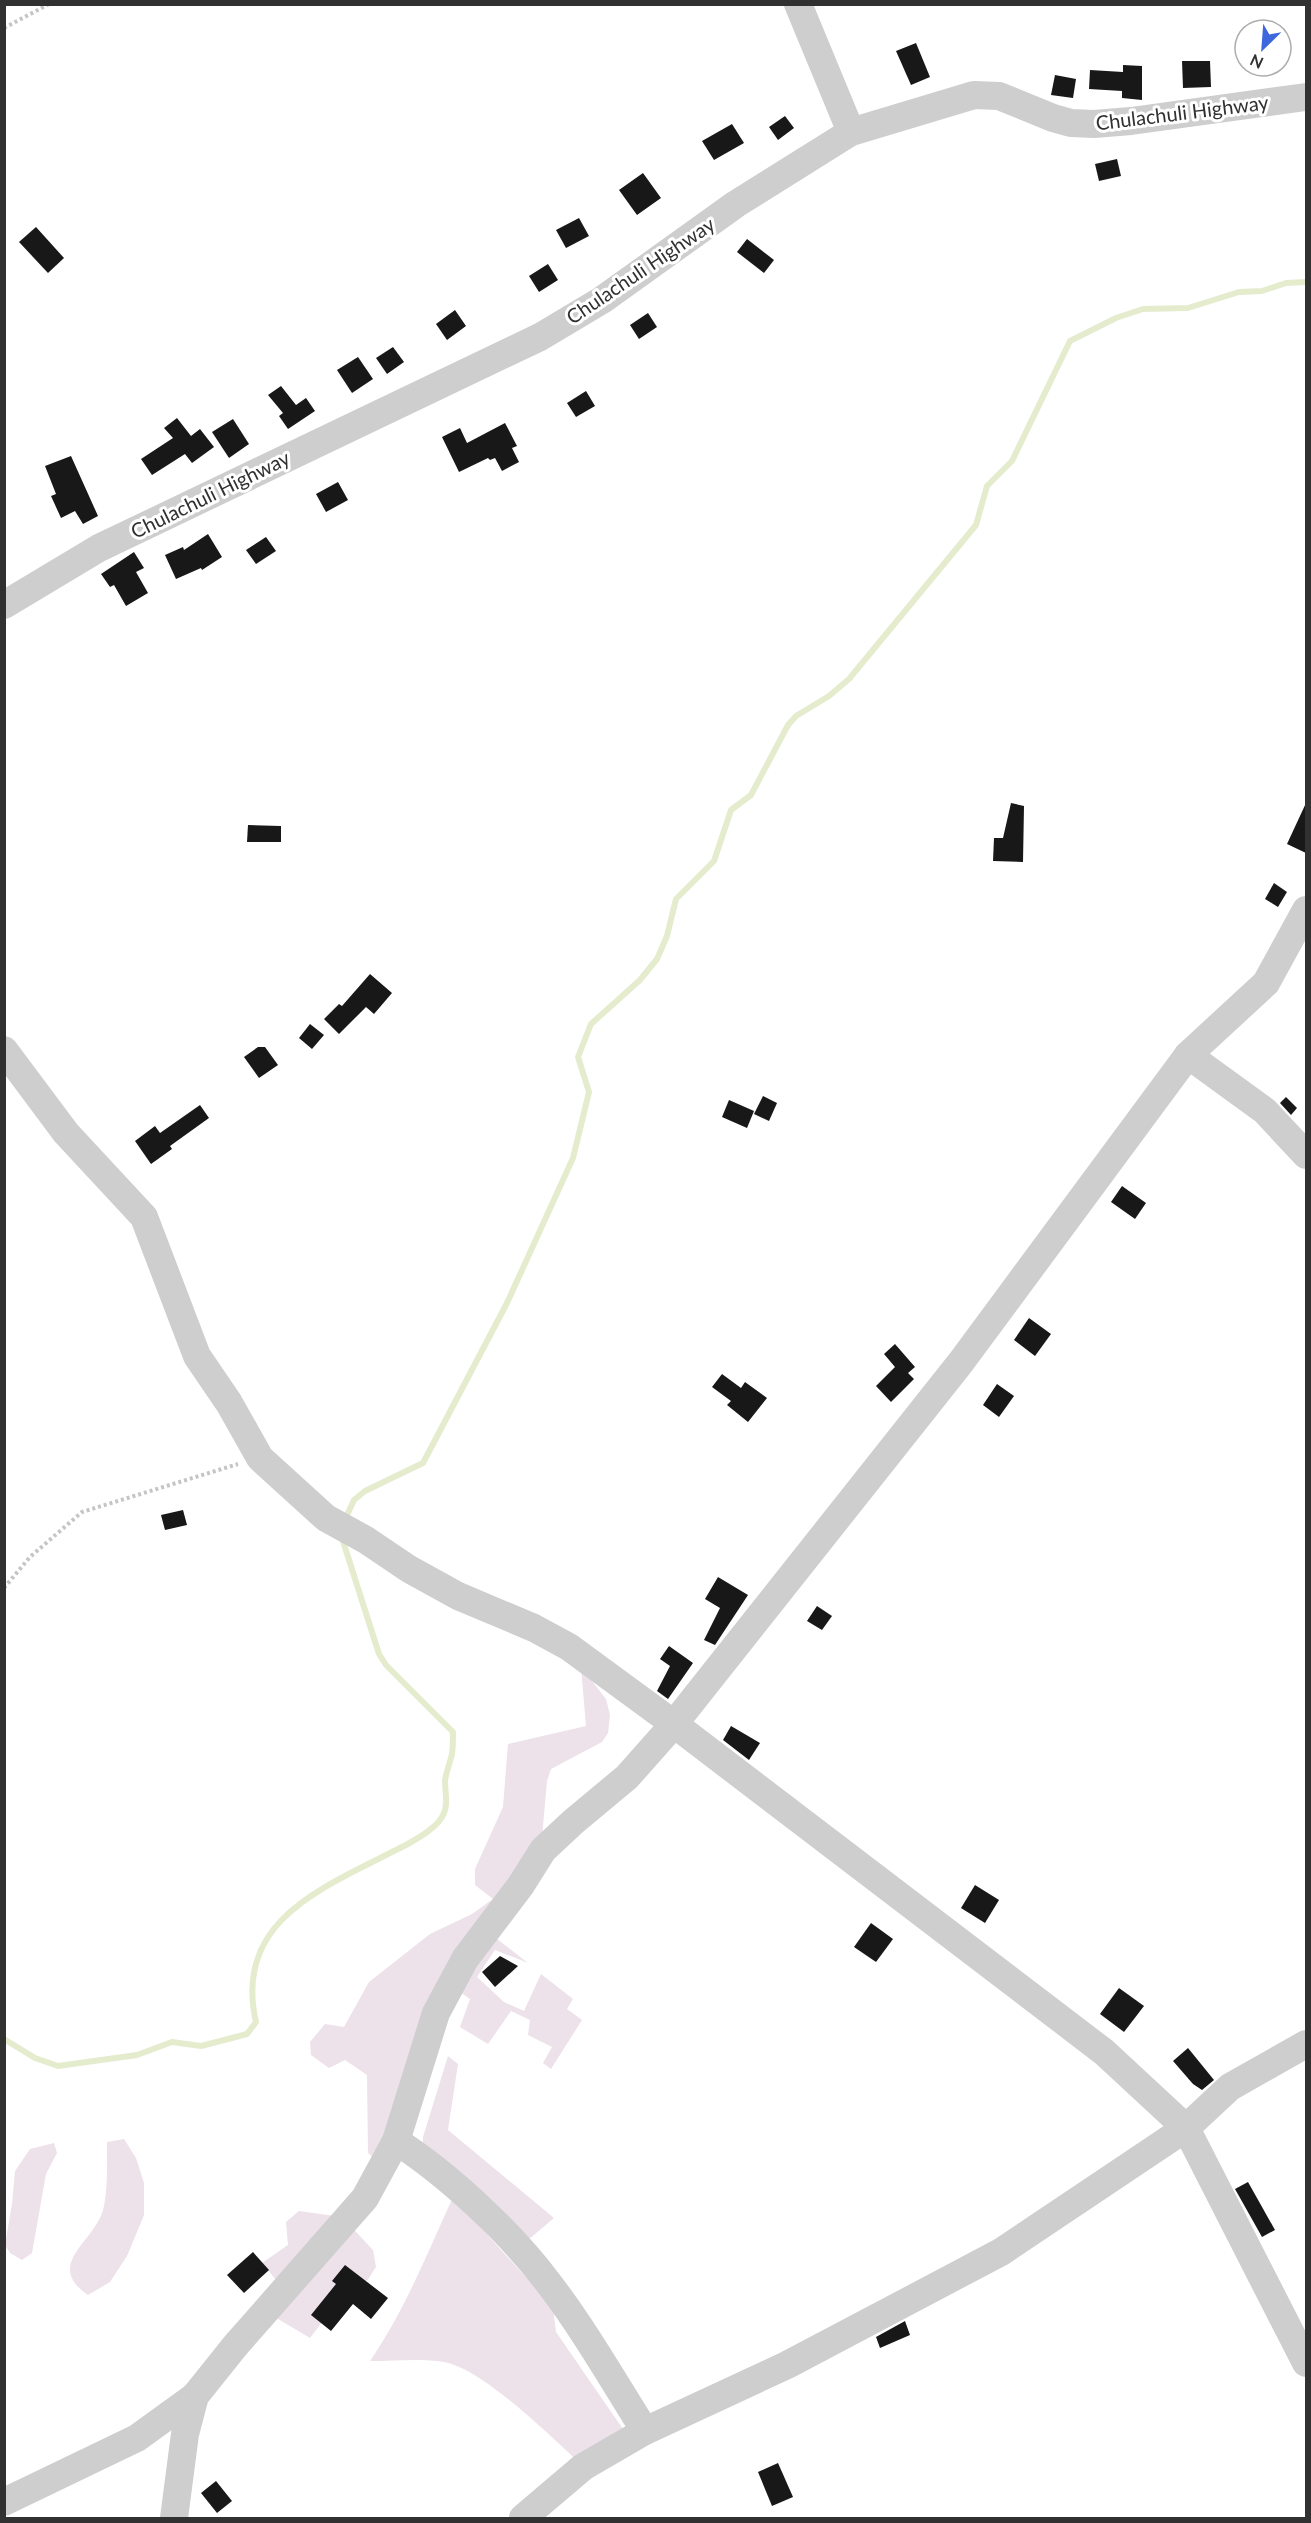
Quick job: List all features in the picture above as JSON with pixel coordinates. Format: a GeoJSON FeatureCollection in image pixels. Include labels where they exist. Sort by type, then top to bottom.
{"type":"FeatureCollection","features":[{"type":"Feature","properties":{"kind":"street"},"geometry":{"type":"LineString","coordinates":[[798,4],[851,132]]}},
{"type":"Feature","properties":{"kind":"street","name":"Chulachuli Highway"},"geometry":{"type":"LineString","coordinates":[[4,605],[99,548],[540,336],[602,300],[736,204],[851,132],[974,95],[999,96],[1053,118],[1071,123],[1094,124],[1306,97]]}},
{"type":"Feature","properties":{"kind":"street"},"geometry":{"type":"LineString","coordinates":[[4,2502],[137,2438],[195,2396],[235,2346],[365,2198],[396,2141],[436,2013],[465,1959],[521,1885],[543,1850],[627,1777],[674,1724],[961,1362],[1188,1055],[1266,983],[1306,910]]}},
{"type":"Feature","properties":{"kind":"street"},"geometry":{"type":"LineString","coordinates":[[4,1050],[66,1133],[144,1217],[197,1356],[229,1403],[260,1458],[326,1518],[366,1540],[409,1569],[458,1596],[534,1628],[569,1647],[674,1724],[1104,2052],[1186,2128],[1306,2363]]}},
{"type":"Feature","properties":{"kind":"street"},"geometry":{"type":"LineString","coordinates":[[1188,1055],[1265,1111],[1306,1155]]}},
{"type":"Feature","properties":{"kind":"street"},"geometry":{"type":"LineString","coordinates":[[523,2518],[583,2467],[645,2431],[787,2365],[1001,2252],[1186,2128],[1230,2087],[1306,2044]]}},
{"type":"Feature","properties":{"kind":"street"},"geometry":{"type":"LineString","coordinates":[[396,2141],[421,2158],[523,2251],[550,2285],[645,2431]]}},
{"type":"Feature","properties":{"kind":"street"},"geometry":{"type":"LineString","coordinates":[[174,2518],[185,2434],[195,2396]]}},
{"type":"Feature","properties":{"kind":"path"},"geometry":{"type":"LineString","coordinates":[[4,28],[49,4]]}},
{"type":"Feature","properties":{"kind":"path"},"geometry":{"type":"LineString","coordinates":[[4,1588],[30,1557],[82,1512],[260,1458]]}},
{"type":"Feature","properties":{"kind":"shaded area"},"geometry":{"type":"Polygon","coordinates":[[[581,1667],[606,1699],[610,1715],[608,1733],[602,1742],[551,1769],[547,1781],[542,1837],[508,1890],[380,2163],[368,2153],[367,2075],[345,2060],[329,2068],[311,2055],[310,2042],[325,2024],[344,2027],[369,1982],[430,1934],[472,1914],[493,1899],[475,1885],[475,1869],[503,1807],[508,1744],[586,1726],[581,1667]]]}},
{"type":"Feature","properties":{"kind":"shaded area"},"geometry":{"type":"Polygon","coordinates":[[[496,1938],[528,1963],[495,1950],[477,1977],[504,2002],[524,2011],[541,1974],[573,1999],[567,2009],[582,2020],[551,2069],[543,2063],[552,2047],[528,2035],[530,2020],[511,2011],[488,2044],[460,2027],[470,1999],[457,1990],[496,1938]]]}},
{"type":"Feature","properties":{"kind":"shaded area"},"geometry":{"type":"Polygon","coordinates":[[[448,2056],[458,2064],[448,2130],[554,2218],[528,2240],[423,2147],[423,2137],[448,2056]]]}},
{"type":"Feature","properties":{"kind":"shaded area"},"geometry":{"type":"Polygon","coordinates":[[[124,2139],[136,2158],[144,2183],[144,2215],[127,2256],[110,2282],[88,2295],[75,2283],[70,2273],[71,2262],[100,2219],[104,2206],[107,2182],[107,2142],[124,2139]]]}},
{"type":"Feature","properties":{"kind":"shaded area"},"geometry":{"type":"Polygon","coordinates":[[[54,2143],[57,2153],[46,2174],[32,2253],[22,2260],[10,2253],[5,2245],[15,2171],[30,2149],[54,2143]]]}},
{"type":"Feature","properties":{"kind":"shaded area"},"geometry":{"type":"Polygon","coordinates":[[[453,2197],[553,2307],[556,2332],[625,2432],[580,2463],[515,2405],[460,2367],[426,2360],[370,2361],[405,2302],[453,2197]]]}},
{"type":"Feature","properties":{"kind":"shaded area"},"geometry":{"type":"Polygon","coordinates":[[[299,2211],[342,2217],[373,2250],[376,2267],[367,2281],[355,2279],[310,2338],[273,2316],[287,2293],[262,2263],[288,2245],[286,2222],[299,2211]]]}},
{"type":"Feature","properties":{"kind":"building"},"geometry":{"type":"Polygon","coordinates":[[[916,43],[930,77],[911,85],[896,51],[916,43]]]}},
{"type":"Feature","properties":{"kind":"building"},"geometry":{"type":"Polygon","coordinates":[[[1182,61],[1210,61],[1211,87],[1183,88],[1182,61]]]}},
{"type":"Feature","properties":{"kind":"building"},"geometry":{"type":"Polygon","coordinates":[[[1123,65],[1142,66],[1142,100],[1122,98],[1122,91],[1089,89],[1090,70],[1123,72],[1123,65]]]}},
{"type":"Feature","properties":{"kind":"building"},"geometry":{"type":"Polygon","coordinates":[[[1055,75],[1076,79],[1073,98],[1051,95],[1055,75]]]}},
{"type":"Feature","properties":{"kind":"building"},"geometry":{"type":"Polygon","coordinates":[[[785,116],[794,128],[778,140],[769,127],[785,116]]]}},
{"type":"Feature","properties":{"kind":"building"},"geometry":{"type":"Polygon","coordinates":[[[732,124],[744,143],[714,160],[702,141],[732,124]]]}},
{"type":"Feature","properties":{"kind":"building"},"geometry":{"type":"Polygon","coordinates":[[[1117,159],[1121,176],[1099,181],[1095,164],[1117,159]]]}},
{"type":"Feature","properties":{"kind":"building"},"geometry":{"type":"Polygon","coordinates":[[[643,173],[661,198],[637,215],[619,190],[643,173]]]}},
{"type":"Feature","properties":{"kind":"building"},"geometry":{"type":"Polygon","coordinates":[[[579,218],[589,236],[566,248],[556,230],[579,218]]]}},
{"type":"Feature","properties":{"kind":"building"},"geometry":{"type":"Polygon","coordinates":[[[36,227],[64,258],[48,273],[19,242],[36,227]]]}},
{"type":"Feature","properties":{"kind":"building"},"geometry":{"type":"Polygon","coordinates":[[[747,239],[774,260],[764,273],[737,252],[747,239]]]}},
{"type":"Feature","properties":{"kind":"building"},"geometry":{"type":"Polygon","coordinates":[[[548,264],[558,280],[539,292],[529,276],[548,264]]]}},
{"type":"Feature","properties":{"kind":"building"},"geometry":{"type":"Polygon","coordinates":[[[455,310],[466,326],[447,340],[436,324],[455,310]]]}},
{"type":"Feature","properties":{"kind":"building"},"geometry":{"type":"Polygon","coordinates":[[[648,313],[657,327],[639,339],[630,325],[648,313]]]}},
{"type":"Feature","properties":{"kind":"building"},"geometry":{"type":"Polygon","coordinates":[[[393,347],[404,362],[387,374],[376,358],[393,347]]]}},
{"type":"Feature","properties":{"kind":"building"},"geometry":{"type":"Polygon","coordinates":[[[358,357],[373,379],[352,393],[337,370],[358,357]]]}},
{"type":"Feature","properties":{"kind":"building"},"geometry":{"type":"Polygon","coordinates":[[[281,386],[296,405],[306,398],[315,411],[288,429],[279,416],[283,413],[268,395],[281,386]]]}},
{"type":"Feature","properties":{"kind":"building"},"geometry":{"type":"Polygon","coordinates":[[[586,391],[595,406],[576,417],[567,403],[586,391]]]}},
{"type":"Feature","properties":{"kind":"building"},"geometry":{"type":"Polygon","coordinates":[[[177,418],[191,436],[200,429],[214,447],[192,463],[185,454],[152,475],[141,459],[173,438],[164,428],[177,418]]]}},
{"type":"Feature","properties":{"kind":"building"},"geometry":{"type":"Polygon","coordinates":[[[233,419],[249,444],[229,458],[212,432],[233,419]]]}},
{"type":"Feature","properties":{"kind":"building"},"geometry":{"type":"Polygon","coordinates":[[[505,423],[517,446],[512,448],[519,462],[502,471],[495,458],[490,460],[488,458],[459,472],[442,437],[460,428],[467,443],[505,423]]]}},
{"type":"Feature","properties":{"kind":"building"},"geometry":{"type":"Polygon","coordinates":[[[71,456],[98,516],[83,524],[75,511],[61,518],[51,496],[56,494],[45,466],[71,456]]]}},
{"type":"Feature","properties":{"kind":"building"},"geometry":{"type":"Polygon","coordinates":[[[338,482],[348,500],[326,512],[316,494],[338,482]]]}},
{"type":"Feature","properties":{"kind":"building"},"geometry":{"type":"Polygon","coordinates":[[[208,534],[222,557],[202,570],[201,568],[176,579],[165,555],[183,547],[184,550],[208,534]]]}},
{"type":"Feature","properties":{"kind":"building"},"geometry":{"type":"Polygon","coordinates":[[[266,537],[276,551],[256,564],[246,550],[266,537]]]}},
{"type":"Feature","properties":{"kind":"building"},"geometry":{"type":"Polygon","coordinates":[[[134,552],[144,568],[136,572],[148,593],[126,606],[114,585],[110,587],[101,574],[134,552]]]}},
{"type":"Feature","properties":{"kind":"building"},"geometry":{"type":"Polygon","coordinates":[[[1011,803],[1024,806],[1023,862],[993,861],[994,838],[1003,838],[1011,803]]]}},
{"type":"Feature","properties":{"kind":"building"},"geometry":{"type":"Polygon","coordinates":[[[1306,803],[1306,853],[1287,844],[1306,803]]]}},
{"type":"Feature","properties":{"kind":"building"},"geometry":{"type":"Polygon","coordinates":[[[248,825],[281,826],[281,842],[247,842],[248,825]]]}},
{"type":"Feature","properties":{"kind":"building"},"geometry":{"type":"Polygon","coordinates":[[[1274,883],[1287,892],[1278,907],[1265,899],[1274,883]]]}},
{"type":"Feature","properties":{"kind":"building"},"geometry":{"type":"Polygon","coordinates":[[[370,974],[392,993],[374,1014],[366,1007],[339,1034],[324,1019],[339,1004],[342,1006],[370,974]]]}},
{"type":"Feature","properties":{"kind":"building"},"geometry":{"type":"Polygon","coordinates":[[[310,1024],[324,1035],[312,1049],[299,1038],[310,1024]]]}},
{"type":"Feature","properties":{"kind":"building"},"geometry":{"type":"Polygon","coordinates":[[[258,1047],[265,1047],[278,1065],[259,1078],[244,1057],[258,1047]]]}},
{"type":"Feature","properties":{"kind":"building"},"geometry":{"type":"Polygon","coordinates":[[[763,1096],[777,1103],[769,1121],[754,1114],[763,1096]]]}},
{"type":"Feature","properties":{"kind":"building"},"geometry":{"type":"Polygon","coordinates":[[[1286,1097],[1297,1108],[1291,1115],[1280,1103],[1286,1097]]]}},
{"type":"Feature","properties":{"kind":"building"},"geometry":{"type":"Polygon","coordinates":[[[729,1100],[754,1111],[747,1128],[722,1117],[729,1100]]]}},
{"type":"Feature","properties":{"kind":"building"},"geometry":{"type":"Polygon","coordinates":[[[200,1105],[209,1118],[170,1146],[172,1149],[151,1164],[135,1141],[155,1126],[160,1133],[200,1105]]]}},
{"type":"Feature","properties":{"kind":"building"},"geometry":{"type":"Polygon","coordinates":[[[1122,1186],[1146,1203],[1135,1219],[1111,1202],[1122,1186]]]}},
{"type":"Feature","properties":{"kind":"building"},"geometry":{"type":"Polygon","coordinates":[[[1029,1318],[1051,1334],[1035,1356],[1014,1340],[1029,1318]]]}},
{"type":"Feature","properties":{"kind":"building"},"geometry":{"type":"Polygon","coordinates":[[[895,1344],[915,1367],[908,1373],[914,1379],[891,1402],[876,1386],[895,1367],[884,1354],[895,1344]]]}},
{"type":"Feature","properties":{"kind":"building"},"geometry":{"type":"Polygon","coordinates":[[[722,1374],[741,1388],[745,1382],[767,1398],[748,1422],[727,1405],[731,1401],[712,1387],[722,1374]]]}},
{"type":"Feature","properties":{"kind":"building"},"geometry":{"type":"Polygon","coordinates":[[[997,1384],[1014,1396],[999,1417],[983,1405],[997,1384]]]}},
{"type":"Feature","properties":{"kind":"building"},"geometry":{"type":"Polygon","coordinates":[[[183,1510],[187,1525],[165,1530],[161,1515],[183,1510]]]}},
{"type":"Feature","properties":{"kind":"building"},"geometry":{"type":"Polygon","coordinates":[[[718,1577],[748,1595],[715,1645],[704,1640],[720,1608],[705,1599],[718,1577]]]}},
{"type":"Feature","properties":{"kind":"building"},"geometry":{"type":"Polygon","coordinates":[[[817,1606],[832,1616],[822,1630],[807,1621],[817,1606]]]}},
{"type":"Feature","properties":{"kind":"building"},"geometry":{"type":"Polygon","coordinates":[[[669,1646],[693,1663],[668,1699],[657,1691],[670,1666],[660,1659],[669,1646]]]}},
{"type":"Feature","properties":{"kind":"building"},"geometry":{"type":"Polygon","coordinates":[[[731,1726],[760,1743],[749,1760],[723,1740],[731,1726]]]}},
{"type":"Feature","properties":{"kind":"building"},"geometry":{"type":"Polygon","coordinates":[[[975,1885],[999,1900],[985,1923],[961,1908],[975,1885]]]}},
{"type":"Feature","properties":{"kind":"building"},"geometry":{"type":"Polygon","coordinates":[[[871,1923],[893,1939],[876,1962],[854,1947],[871,1923]]]}},
{"type":"Feature","properties":{"kind":"building"},"geometry":{"type":"Polygon","coordinates":[[[500,1956],[518,1966],[495,1987],[482,1972],[500,1956]]]}},
{"type":"Feature","properties":{"kind":"building"},"geometry":{"type":"Polygon","coordinates":[[[1119,1988],[1144,2006],[1124,2032],[1100,2014],[1119,1988]]]}},
{"type":"Feature","properties":{"kind":"building"},"geometry":{"type":"Polygon","coordinates":[[[1188,2048],[1214,2080],[1202,2090],[1193,2084],[1173,2061],[1188,2048]]]}},
{"type":"Feature","properties":{"kind":"building"},"geometry":{"type":"Polygon","coordinates":[[[1248,2182],[1275,2230],[1262,2237],[1235,2189],[1248,2182]]]}},
{"type":"Feature","properties":{"kind":"building"},"geometry":{"type":"Polygon","coordinates":[[[253,2252],[269,2270],[244,2293],[227,2275],[253,2252]]]}},
{"type":"Feature","properties":{"kind":"building"},"geometry":{"type":"Polygon","coordinates":[[[345,2265],[388,2298],[371,2319],[353,2304],[331,2331],[311,2315],[336,2284],[332,2281],[345,2265]]]}},
{"type":"Feature","properties":{"kind":"building"},"geometry":{"type":"Polygon","coordinates":[[[905,2321],[910,2335],[880,2348],[876,2337],[905,2321]]]}},
{"type":"Feature","properties":{"kind":"building"},"geometry":{"type":"Polygon","coordinates":[[[778,2463],[793,2497],[772,2506],[758,2472],[778,2463]]]}},
{"type":"Feature","properties":{"kind":"building"},"geometry":{"type":"Polygon","coordinates":[[[216,2481],[232,2501],[217,2513],[201,2493],[216,2481]]]}},
{"type":"Feature","properties":{"kind":"waterway"},"geometry":{"type":"LineString","coordinates":[[348,1513],[354,1500],[365,1491],[423,1463],[507,1303],[573,1158],[589,1092],[578,1057],[591,1024],[640,980],[657,959],[667,936],[676,899],[714,861],[731,810],[751,795],[788,725],[796,716],[829,696],[849,679],[976,525],[987,486],[1012,461],[1070,341],[1116,318],[1143,309],[1188,308],[1239,292],[1262,291],[1286,283],[1306,282]]}},
{"type":"Feature","properties":{"kind":"waterway"},"geometry":{"type":"LineString","coordinates":[[4,2039],[35,2058],[58,2066],[137,2055],[172,2042],[201,2046],[247,2034],[256,2022],[252,1988],[257,1958],[270,1934],[289,1913],[312,1895],[420,1837],[442,1817],[446,1804],[445,1781],[452,1754],[453,1732],[386,1665],[379,1654],[342,1538]]}}]}
